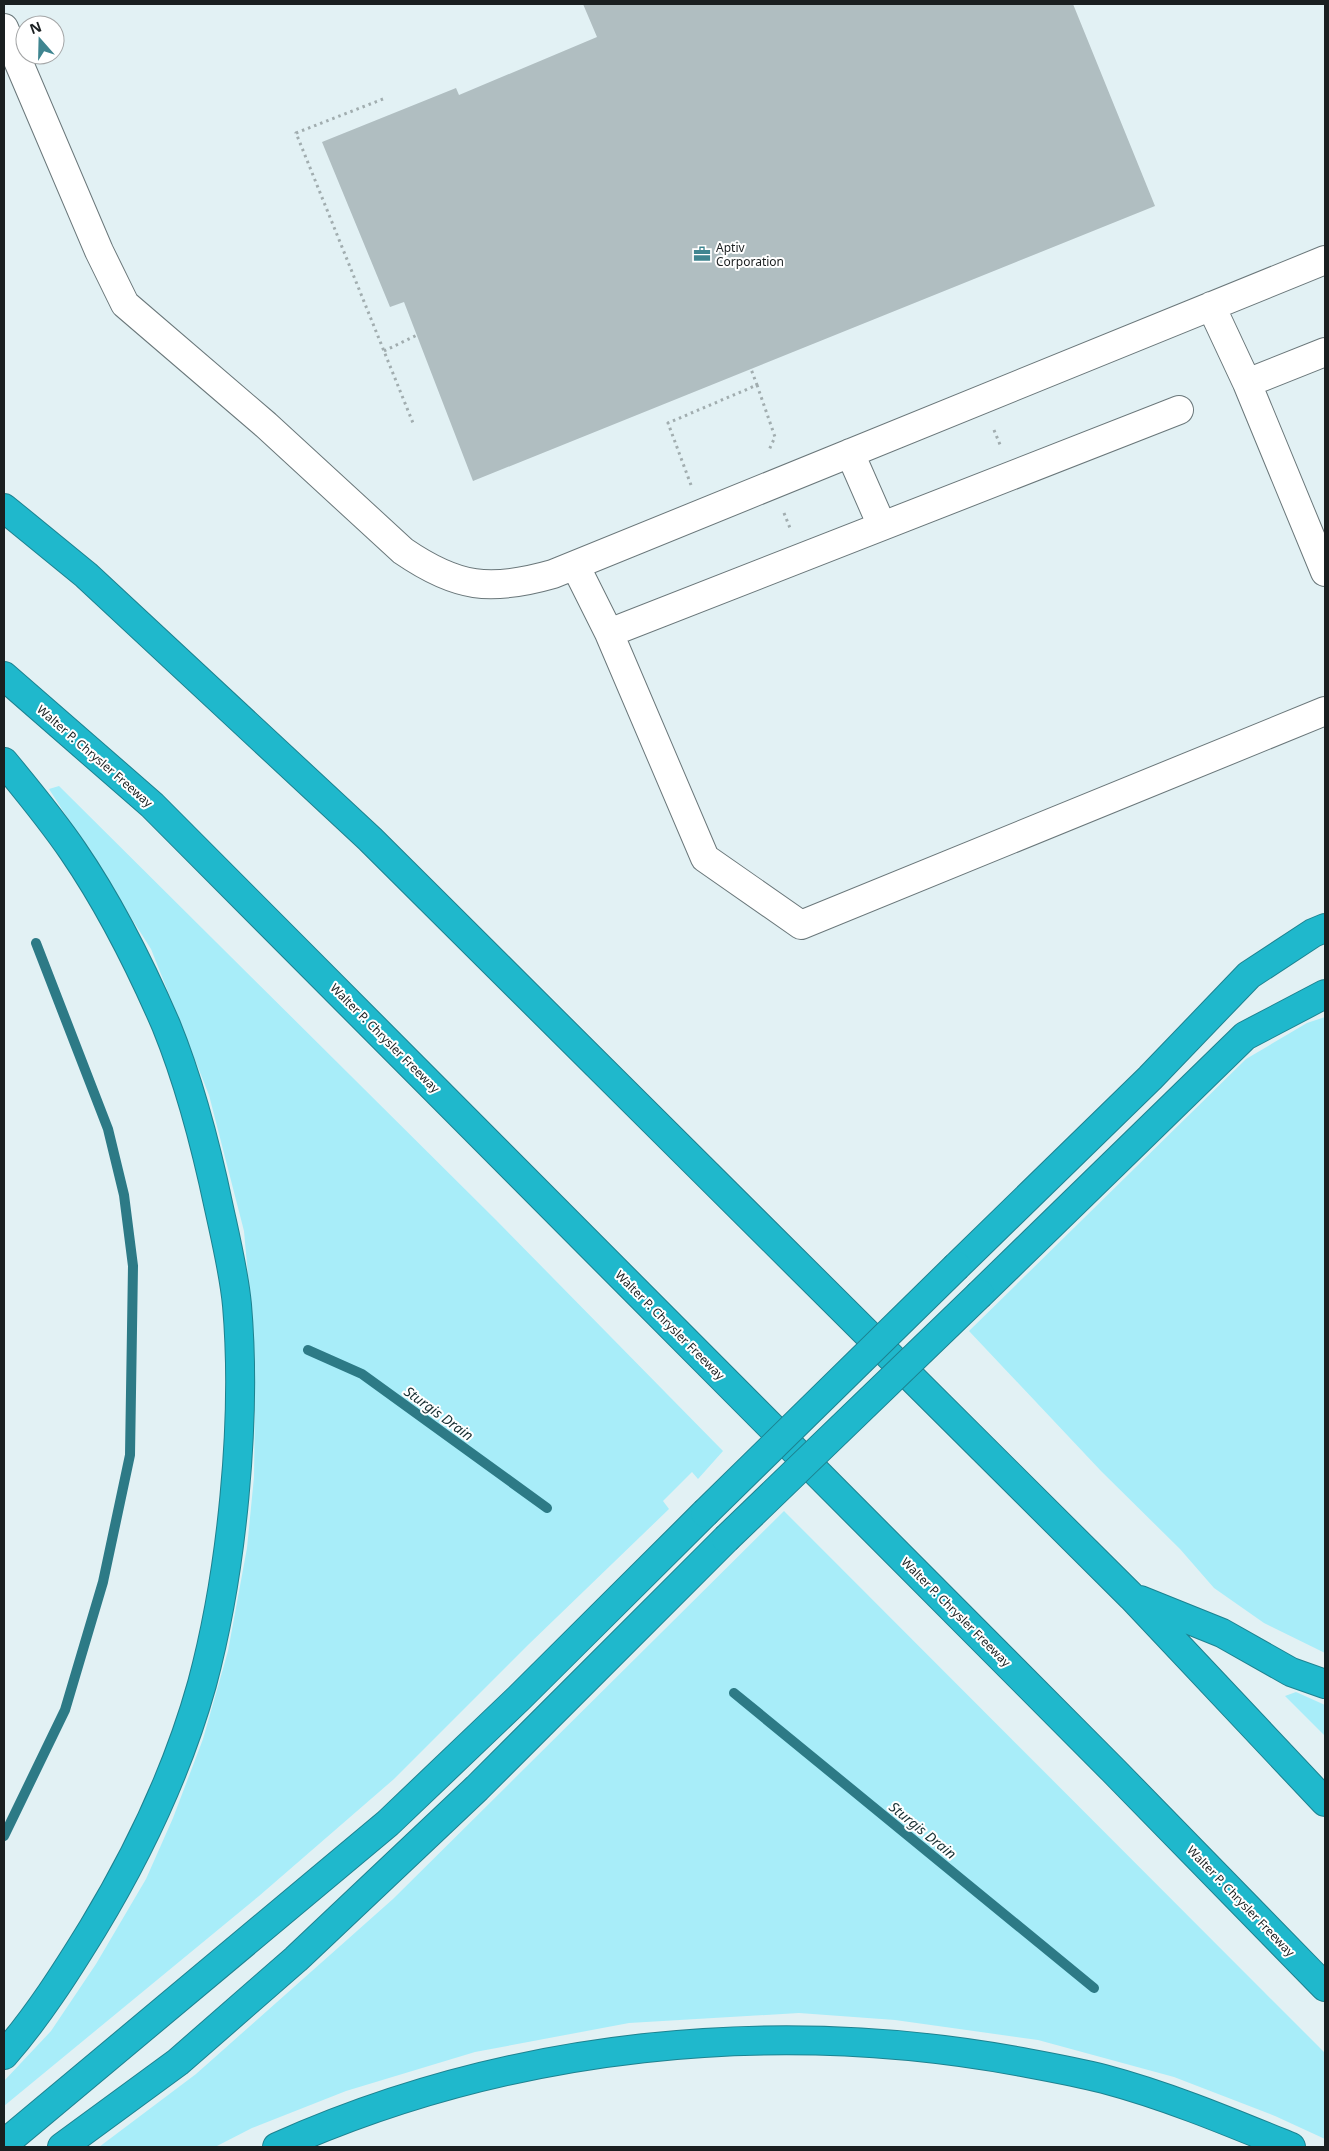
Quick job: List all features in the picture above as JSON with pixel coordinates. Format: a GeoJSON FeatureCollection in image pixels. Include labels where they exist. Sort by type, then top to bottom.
{"type":"FeatureCollection","features":[{"type":"Feature","properties":{"kind":"highway"},"geometry":{"type":"LineString","coordinates":[[4,508],[86,574],[370,839],[1132,1597],[1325,1802]]}},
{"type":"Feature","properties":{"kind":"highway","name":"Walter P. Chrysler Freeway"},"geometry":{"type":"LineString","coordinates":[[4,676],[152,805],[1113,1770],[1325,1987]]}},
{"type":"Feature","properties":{"kind":"highway"},"geometry":{"type":"LineString","coordinates":[[4,762],[74,852],[110,909],[166,1027],[192,1100],[212,1173],[226,1239],[236,1304],[240,1380],[237,1460],[228,1548],[202,1684],[183,1740],[156,1811],[121,1882],[79,1951],[28,2028],[4,2055]]}},
{"type":"Feature","properties":{"kind":"highway"},"geometry":{"type":"LineString","coordinates":[[4,2144],[388,1823],[519,1698],[705,1513],[1150,1078],[1249,975],[1313,933],[1325,928]]}},
{"type":"Feature","properties":{"kind":"highway"},"geometry":{"type":"LineString","coordinates":[[62,2147],[178,2062],[296,1959],[477,1788],[726,1539],[1246,1036],[1325,994]]}},
{"type":"Feature","properties":{"kind":"highway"},"geometry":{"type":"LineString","coordinates":[[1132,1597],[1222,1633],[1292,1672],[1325,1684]]}},
{"type":"Feature","properties":{"kind":"highway"},"geometry":{"type":"LineString","coordinates":[[277,2147],[372,2109],[499,2073],[575,2058],[635,2050],[761,2039],[832,2040],[963,2051],[1104,2079],[1196,2109],[1291,2147]]}},
{"type":"Feature","properties":{"kind":"lane"},"geometry":{"type":"LineString","coordinates":[[4,28],[99,252],[125,304],[266,425],[403,551],[424,566],[450,578],[477,585],[522,583],[575,565],[1325,260]]}},
{"type":"Feature","properties":{"kind":"lane"},"geometry":{"type":"LineString","coordinates":[[1211,306],[1247,383],[1325,572]]}},
{"type":"Feature","properties":{"kind":"lane"},"geometry":{"type":"LineString","coordinates":[[1247,383],[1325,352]]}},
{"type":"Feature","properties":{"kind":"lane"},"geometry":{"type":"LineString","coordinates":[[609,633],[1179,410]]}},
{"type":"Feature","properties":{"kind":"lane"},"geometry":{"type":"LineString","coordinates":[[850,453],[882,526]]}},
{"type":"Feature","properties":{"kind":"lane"},"geometry":{"type":"LineString","coordinates":[[575,565],[609,633],[705,858],[802,925],[1325,711]]}},
{"type":"Feature","properties":{"kind":"path"},"geometry":{"type":"LineString","coordinates":[[382,100],[296,133],[413,423]]}},
{"type":"Feature","properties":{"kind":"path"},"geometry":{"type":"LineString","coordinates":[[384,351],[417,335]]}},
{"type":"Feature","properties":{"kind":"path"},"geometry":{"type":"LineString","coordinates":[[751,369],[775,437],[768,454]]}},
{"type":"Feature","properties":{"kind":"path"},"geometry":{"type":"LineString","coordinates":[[694,492],[668,423],[757,386]]}},
{"type":"Feature","properties":{"kind":"shaded area"},"geometry":{"type":"Polygon","coordinates":[[[59,786],[496,1220],[723,1451],[698,1479],[692,1472],[663,1501],[669,1509],[528,1645],[394,1779],[259,1896],[4,2106],[4,2081],[51,2031],[96,1964],[146,1879],[173,1818],[203,1739],[228,1651],[247,1548],[254,1477],[255,1396],[252,1320],[244,1231],[209,1095],[151,949],[49,789],[59,786]]]}},
{"type":"Feature","properties":{"kind":"shaded area"},"geometry":{"type":"Polygon","coordinates":[[[1325,1017],[1325,1653],[1264,1623],[1214,1588],[1180,1549],[1101,1471],[969,1331],[1246,1059],[1307,1023],[1325,1017]]]}},
{"type":"Feature","properties":{"kind":"shaded area"},"geometry":{"type":"Polygon","coordinates":[[[784,1511],[1325,2053],[1325,2139],[1275,2116],[1174,2077],[1038,2040],[895,2020],[799,2013],[629,2023],[475,2052],[346,2091],[252,2128],[215,2147],[99,2147],[196,2074],[393,1899],[784,1511]]]}},
{"type":"Feature","properties":{"kind":"shaded area"},"geometry":{"type":"Polygon","coordinates":[[[1296,1692],[1325,1705],[1325,1736],[1285,1696],[1296,1692]]]}},
{"type":"Feature","properties":{"kind":"building","name":"Aptiv Corporation"},"geometry":{"type":"Polygon","coordinates":[[[583,4],[1073,4],[1155,206],[473,481],[404,302],[390,307],[322,142],[456,88],[459,95],[597,37],[583,4]]]}},
{"type":"Feature","properties":{"kind":"waterway"},"geometry":{"type":"LineString","coordinates":[[4,1836],[65,1710],[103,1582],[130,1455],[133,1266],[124,1195],[108,1129],[36,943]]}},
{"type":"Feature","properties":{"kind":"waterway","name":"Sturgis Drain"},"geometry":{"type":"LineString","coordinates":[[308,1350],[362,1374],[547,1508]]}},
{"type":"Feature","properties":{"kind":"waterway","name":"Sturgis Drain"},"geometry":{"type":"LineString","coordinates":[[734,1693],[1094,1988]]}},
{"type":"Feature","properties":{"kind":"place","name":"Aptiv Corporation"},"geometry":{"type":"Point","coordinates":[702,254]}}]}
